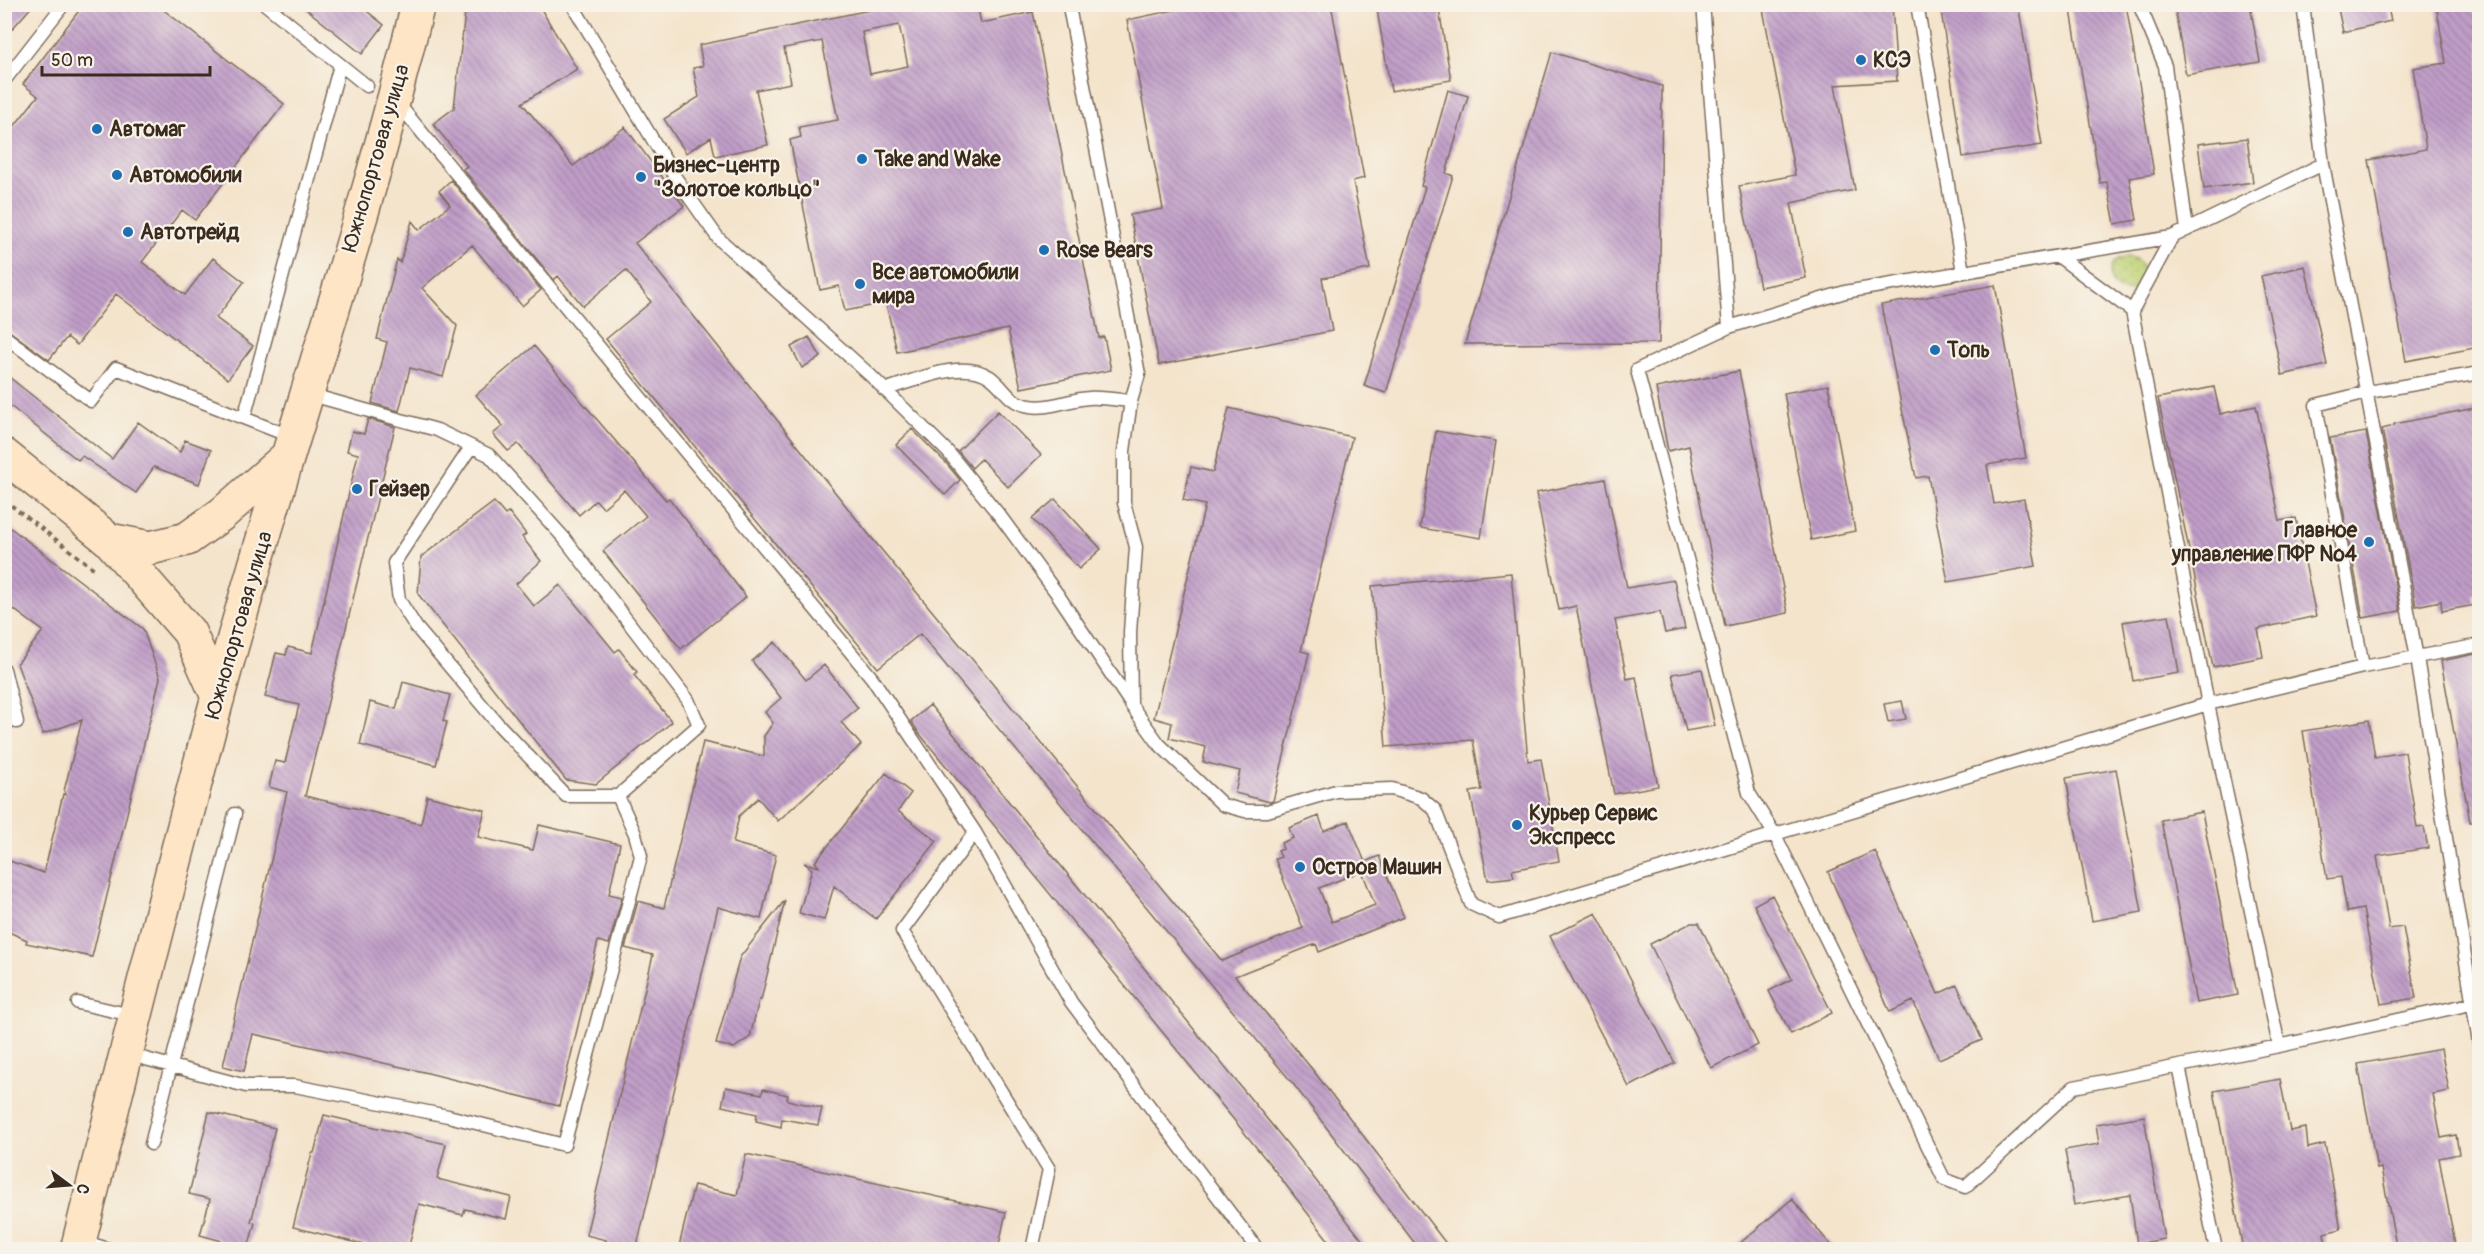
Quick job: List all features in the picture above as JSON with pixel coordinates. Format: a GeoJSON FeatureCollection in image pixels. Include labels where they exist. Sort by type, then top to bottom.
{"type":"FeatureCollection","features":[{"type":"Feature","properties":{"kind":"street","name":"Южнопортовая улица"},"geometry":{"type":"LineString","coordinates":[[78,1245],[218,697],[307,394],[381,93],[418,4]]}},
{"type":"Feature","properties":{"kind":"street"},"geometry":{"type":"LineString","coordinates":[[109,540],[150,548],[187,539],[222,514],[290,447]]}},
{"type":"Feature","properties":{"kind":"street"},"geometry":{"type":"LineString","coordinates":[[4,455],[109,540],[189,632],[218,697]]}},
{"type":"Feature","properties":{"kind":"lane"},"geometry":{"type":"LineString","coordinates":[[4,81],[64,4]]}},
{"type":"Feature","properties":{"kind":"lane"},"geometry":{"type":"LineString","coordinates":[[265,4],[340,65],[381,93],[872,678],[975,832],[1071,1002],[1258,1250]]}},
{"type":"Feature","properties":{"kind":"lane"},"geometry":{"type":"LineString","coordinates":[[572,4],[675,177],[718,238],[948,452],[1000,516],[1058,595],[1159,744],[1224,806],[1245,811],[1267,811],[1336,791],[1392,789],[1421,798],[1435,810],[1471,904],[1499,917],[2208,705],[2363,667],[2480,645]]}},
{"type":"Feature","properties":{"kind":"lane"},"geometry":{"type":"LineString","coordinates":[[1703,4],[1729,327]]}},
{"type":"Feature","properties":{"kind":"lane"},"geometry":{"type":"LineString","coordinates":[[1917,4],[1963,272]]}},
{"type":"Feature","properties":{"kind":"lane"},"geometry":{"type":"LineString","coordinates":[[2139,4],[2165,66],[2187,230]]}},
{"type":"Feature","properties":{"kind":"lane"},"geometry":{"type":"LineString","coordinates":[[2303,4],[2323,164],[2417,658],[2475,1003],[2480,1049]]}},
{"type":"Feature","properties":{"kind":"lane"},"geometry":{"type":"LineString","coordinates":[[1070,12],[1139,374],[1131,401],[1124,451],[1124,504],[1136,547],[1130,632],[1131,705]]}},
{"type":"Feature","properties":{"kind":"lane"},"geometry":{"type":"LineString","coordinates":[[244,418],[340,65]]}},
{"type":"Feature","properties":{"kind":"lane"},"geometry":{"type":"LineString","coordinates":[[2323,164],[2172,237],[1845,292],[1729,327],[1637,370],[1749,793],[1775,834],[1944,1179],[1965,1187],[2074,1087],[2279,1047],[2475,1003]]}},
{"type":"Feature","properties":{"kind":"lane"},"geometry":{"type":"LineString","coordinates":[[2172,237],[2132,311],[2208,705],[2279,1047]]}},
{"type":"Feature","properties":{"kind":"lane"},"geometry":{"type":"LineString","coordinates":[[2058,256],[2132,311]]}},
{"type":"Feature","properties":{"kind":"lane"},"geometry":{"type":"LineString","coordinates":[[4,336],[91,401],[116,368],[244,418],[290,447]]}},
{"type":"Feature","properties":{"kind":"lane"},"geometry":{"type":"LineString","coordinates":[[884,390],[961,368],[981,370],[994,380],[1012,401],[1026,406],[1039,407],[1089,398],[1131,401]]}},
{"type":"Feature","properties":{"kind":"lane"},"geometry":{"type":"LineString","coordinates":[[2363,667],[2316,405],[2368,392],[2480,373]]}},
{"type":"Feature","properties":{"kind":"lane"},"geometry":{"type":"LineString","coordinates":[[307,394],[437,430],[489,455],[564,538],[688,700],[699,725],[618,796],[566,796],[498,724],[416,627],[399,600],[394,563],[471,447]]}},
{"type":"Feature","properties":{"kind":"lane"},"geometry":{"type":"LineString","coordinates":[[4,669],[17,722]]}},
{"type":"Feature","properties":{"kind":"lane"},"geometry":{"type":"LineString","coordinates":[[127,1054],[246,1086],[295,1086],[362,1098],[564,1145],[641,856],[635,834],[618,796]]}},
{"type":"Feature","properties":{"kind":"lane"},"geometry":{"type":"LineString","coordinates":[[151,1144],[236,814]]}},
{"type":"Feature","properties":{"kind":"lane"},"geometry":{"type":"LineString","coordinates":[[975,832],[902,931],[1049,1169],[1032,1250]]}},
{"type":"Feature","properties":{"kind":"lane"},"geometry":{"type":"LineString","coordinates":[[78,1003],[136,1016]]}},
{"type":"Feature","properties":{"kind":"lane"},"geometry":{"type":"LineString","coordinates":[[2179,1066],[2216,1250]]}},
{"type":"Feature","properties":{"kind":"lane"},"geometry":{"type":"LineString","coordinates":[[78,1245],[112,1250]]}},
{"type":"Feature","properties":{"kind":"path"},"geometry":{"type":"LineString","coordinates":[[4,500],[104,576]]}},
{"type":"Feature","properties":{"kind":"green space"},"geometry":{"type":"Polygon","coordinates":[[[2127,257],[2139,262],[2144,274],[2139,286],[2127,291],[2115,286],[2110,274],[2115,262],[2127,257]]]}},
{"type":"Feature","properties":{"kind":"building"},"geometry":{"type":"Polygon","coordinates":[[[4,4],[34,4],[4,38],[4,4]]]}},
{"type":"Feature","properties":{"kind":"building","name":"Автомобили"},"geometry":{"type":"Polygon","coordinates":[[[84,4],[156,4],[284,104],[195,220],[182,210],[142,262],[185,295],[213,258],[244,282],[216,318],[253,346],[228,379],[116,294],[77,345],[67,337],[49,360],[4,327],[4,139],[38,96],[23,84],[84,4]]]}},
{"type":"Feature","properties":{"kind":"building"},"geometry":{"type":"Polygon","coordinates":[[[300,4],[358,4],[384,25],[362,54],[300,4]]]}},
{"type":"Feature","properties":{"kind":"building"},"geometry":{"type":"Polygon","coordinates":[[[466,4],[538,4],[577,69],[522,103],[573,166],[625,127],[684,206],[635,243],[875,542],[1222,961],[1303,928],[1275,859],[1281,857],[1278,851],[1283,849],[1281,843],[1293,838],[1289,828],[1319,816],[1324,831],[1348,821],[1365,862],[1379,856],[1404,917],[1319,952],[1316,944],[1235,976],[1312,1069],[1451,1250],[1420,1250],[1294,1085],[920,634],[878,668],[606,339],[651,302],[626,270],[583,306],[558,276],[554,280],[463,169],[467,166],[433,124],[454,108],[466,4]],[[1362,871],[1319,888],[1332,922],[1375,905],[1362,871]]]}},
{"type":"Feature","properties":{"kind":"building"},"geometry":{"type":"Polygon","coordinates":[[[899,4],[977,4],[981,23],[1033,12],[1099,338],[1104,337],[1111,370],[1021,388],[1008,329],[897,352],[886,303],[845,311],[839,286],[820,290],[790,140],[801,137],[799,127],[838,120],[822,41],[784,48],[791,83],[756,90],[768,145],[715,156],[711,137],[686,153],[664,119],[699,97],[693,68],[703,66],[699,45],[899,4]],[[899,25],[862,32],[870,74],[908,66],[899,25]]]}},
{"type":"Feature","properties":{"kind":"building"},"geometry":{"type":"Polygon","coordinates":[[[1203,4],[1331,4],[1364,178],[1353,181],[1370,269],[1322,278],[1332,331],[1159,365],[1130,215],[1163,209],[1127,20],[1203,4]]]}},
{"type":"Feature","properties":{"kind":"building"},"geometry":{"type":"Polygon","coordinates":[[[1376,4],[1438,4],[1451,80],[1391,91],[1376,4]]]}},
{"type":"Feature","properties":{"kind":"building"},"geometry":{"type":"Polygon","coordinates":[[[1762,4],[1892,4],[1897,81],[1835,85],[1855,190],[1791,203],[1806,278],[1760,287],[1739,186],[1795,175],[1762,4]]]}},
{"type":"Feature","properties":{"kind":"building"},"geometry":{"type":"Polygon","coordinates":[[[1940,4],[2018,4],[2042,145],[1963,157],[1940,4]]]}},
{"type":"Feature","properties":{"kind":"building"},"geometry":{"type":"Polygon","coordinates":[[[2070,4],[2126,4],[2154,174],[2129,178],[2137,220],[2115,224],[2107,182],[2100,183],[2070,4]]]}},
{"type":"Feature","properties":{"kind":"building"},"geometry":{"type":"Polygon","coordinates":[[[2174,4],[2250,4],[2260,62],[2186,75],[2174,4]]]}},
{"type":"Feature","properties":{"kind":"building"},"geometry":{"type":"Polygon","coordinates":[[[2337,4],[2387,4],[2391,21],[2343,32],[2337,4]]]}},
{"type":"Feature","properties":{"kind":"building"},"geometry":{"type":"Polygon","coordinates":[[[2436,4],[2480,4],[2480,347],[2406,361],[2369,160],[2426,149],[2413,68],[2446,63],[2436,4]]]}},
{"type":"Feature","properties":{"kind":"building"},"geometry":{"type":"Polygon","coordinates":[[[1552,52],[1662,86],[1659,343],[1465,344],[1552,52]]]}},
{"type":"Feature","properties":{"kind":"building"},"geometry":{"type":"Polygon","coordinates":[[[1448,90],[1468,96],[1446,173],[1453,176],[1386,393],[1364,386],[1425,187],[1421,186],[1448,90]]]}},
{"type":"Feature","properties":{"kind":"building"},"geometry":{"type":"Polygon","coordinates":[[[2247,138],[2253,182],[2204,189],[2198,144],[2247,138]]]}},
{"type":"Feature","properties":{"kind":"building"},"geometry":{"type":"Polygon","coordinates":[[[451,180],[541,290],[522,306],[472,245],[422,288],[457,326],[443,377],[410,368],[399,411],[372,403],[387,342],[377,339],[397,259],[400,263],[412,221],[419,230],[450,205],[439,191],[451,180]]]}},
{"type":"Feature","properties":{"kind":"building"},"geometry":{"type":"Polygon","coordinates":[[[2305,266],[2327,365],[2282,375],[2261,276],[2305,266]]]}},
{"type":"Feature","properties":{"kind":"building"},"geometry":{"type":"Polygon","coordinates":[[[1995,285],[2026,458],[1987,465],[1994,504],[2024,499],[2036,566],[1948,582],[1928,476],[1916,478],[1881,305],[1995,285]]]}},
{"type":"Feature","properties":{"kind":"building"},"geometry":{"type":"Polygon","coordinates":[[[809,337],[821,357],[802,368],[791,347],[809,337]]]}},
{"type":"Feature","properties":{"kind":"building"},"geometry":{"type":"Polygon","coordinates":[[[534,346],[666,500],[669,498],[746,597],[681,649],[603,551],[646,516],[624,490],[603,508],[596,500],[579,515],[518,444],[508,451],[493,434],[503,426],[476,395],[534,346]]]}},
{"type":"Feature","properties":{"kind":"building"},"geometry":{"type":"Polygon","coordinates":[[[1739,371],[1788,613],[1725,626],[1689,446],[1668,451],[1656,388],[1739,371]]]}},
{"type":"Feature","properties":{"kind":"building"},"geometry":{"type":"Polygon","coordinates":[[[4,373],[112,459],[138,422],[180,452],[185,440],[211,450],[199,484],[154,467],[136,493],[82,456],[78,460],[4,401],[4,373]]]}},
{"type":"Feature","properties":{"kind":"building"},"geometry":{"type":"Polygon","coordinates":[[[1828,385],[1855,531],[1811,540],[1784,393],[1828,385]]]}},
{"type":"Feature","properties":{"kind":"building"},"geometry":{"type":"Polygon","coordinates":[[[2214,387],[2220,414],[2256,406],[2280,521],[2296,518],[2316,616],[2258,629],[2263,657],[2213,667],[2158,398],[2214,387]]]}},
{"type":"Feature","properties":{"kind":"building"},"geometry":{"type":"Polygon","coordinates":[[[2480,407],[2480,595],[2474,595],[2476,605],[2442,611],[2441,601],[2416,606],[2382,429],[2394,426],[2394,424],[2480,407]]]}},
{"type":"Feature","properties":{"kind":"building"},"geometry":{"type":"Polygon","coordinates":[[[1229,408],[1352,437],[1301,651],[1309,653],[1273,801],[1270,802],[1235,793],[1240,771],[1203,762],[1206,747],[1169,738],[1172,723],[1154,718],[1205,505],[1183,500],[1191,467],[1213,472],[1229,408]]]}},
{"type":"Feature","properties":{"kind":"building"},"geometry":{"type":"Polygon","coordinates":[[[998,411],[1041,455],[1008,487],[981,459],[972,468],[958,451],[998,411]]]}},
{"type":"Feature","properties":{"kind":"building"},"geometry":{"type":"Polygon","coordinates":[[[368,419],[395,427],[305,796],[421,824],[427,796],[485,810],[478,837],[533,850],[539,825],[620,844],[609,894],[622,897],[609,944],[598,941],[559,1106],[424,1072],[253,1034],[244,1071],[223,1066],[287,792],[269,787],[275,761],[285,763],[299,705],[265,697],[276,653],[286,655],[288,647],[312,653],[358,454],[347,451],[352,431],[364,434],[368,419]]]}},
{"type":"Feature","properties":{"kind":"building"},"geometry":{"type":"Polygon","coordinates":[[[912,429],[960,480],[945,495],[896,445],[912,429]]]}},
{"type":"Feature","properties":{"kind":"building"},"geometry":{"type":"Polygon","coordinates":[[[1436,431],[1496,441],[1481,538],[1420,528],[1436,431]]]}},
{"type":"Feature","properties":{"kind":"building","name":"Главное управление ПФР №4"},"geometry":{"type":"Polygon","coordinates":[[[2366,432],[2400,611],[2363,618],[2330,438],[2366,432]]]}},
{"type":"Feature","properties":{"kind":"building"},"geometry":{"type":"Polygon","coordinates":[[[1605,479],[1627,588],[1674,580],[1685,629],[1665,633],[1660,612],[1615,620],[1627,679],[1636,677],[1658,786],[1614,794],[1576,606],[1559,610],[1536,493],[1605,479]]]}},
{"type":"Feature","properties":{"kind":"building"},"geometry":{"type":"Polygon","coordinates":[[[1055,499],[1101,549],[1079,569],[1032,519],[1055,499]]]}},
{"type":"Feature","properties":{"kind":"building"},"geometry":{"type":"Polygon","coordinates":[[[494,502],[505,515],[509,512],[526,534],[522,537],[541,561],[516,584],[534,606],[560,585],[615,652],[619,649],[637,672],[634,675],[672,722],[596,784],[566,780],[418,594],[421,557],[494,502]]]}},
{"type":"Feature","properties":{"kind":"building"},"geometry":{"type":"Polygon","coordinates":[[[4,523],[143,629],[160,678],[92,957],[26,943],[27,940],[4,930],[4,859],[44,873],[63,794],[66,795],[64,791],[82,720],[43,734],[17,664],[43,631],[4,602],[4,523]]]}},
{"type":"Feature","properties":{"kind":"building"},"geometry":{"type":"Polygon","coordinates":[[[1511,573],[1528,761],[1541,759],[1559,861],[1512,870],[1514,877],[1488,880],[1470,792],[1482,790],[1473,740],[1386,747],[1372,586],[1511,573]]]}},
{"type":"Feature","properties":{"kind":"building"},"geometry":{"type":"Polygon","coordinates":[[[2169,615],[2179,673],[2133,681],[2123,622],[2169,615]]]}},
{"type":"Feature","properties":{"kind":"building"},"geometry":{"type":"Polygon","coordinates":[[[775,642],[806,680],[824,665],[858,708],[841,722],[861,745],[778,821],[758,798],[739,816],[733,843],[776,855],[761,919],[718,907],[636,1250],[604,1250],[606,1240],[586,1235],[653,955],[625,948],[638,901],[664,908],[703,742],[764,756],[764,736],[773,723],[765,712],[781,698],[752,661],[775,642]]]}},
{"type":"Feature","properties":{"kind":"building"},"geometry":{"type":"Polygon","coordinates":[[[2480,653],[2480,822],[2470,822],[2441,661],[2480,653]]]}},
{"type":"Feature","properties":{"kind":"building"},"geometry":{"type":"Polygon","coordinates":[[[1702,669],[1715,726],[1686,731],[1672,674],[1702,669]]]}},
{"type":"Feature","properties":{"kind":"building"},"geometry":{"type":"Polygon","coordinates":[[[403,682],[450,695],[443,721],[447,722],[436,765],[360,745],[370,702],[396,709],[403,682]]]}},
{"type":"Feature","properties":{"kind":"building"},"geometry":{"type":"Polygon","coordinates":[[[1902,701],[1906,719],[1888,722],[1884,704],[1902,701]]]}},
{"type":"Feature","properties":{"kind":"building"},"geometry":{"type":"Polygon","coordinates":[[[930,705],[1289,1146],[1370,1250],[1336,1250],[1269,1163],[919,733],[911,721],[930,705]]]}},
{"type":"Feature","properties":{"kind":"building"},"geometry":{"type":"Polygon","coordinates":[[[2369,720],[2375,757],[2405,752],[2417,828],[2424,827],[2428,848],[2377,856],[2389,929],[2403,927],[2416,998],[2381,1004],[2363,909],[2347,912],[2341,877],[2327,879],[2303,731],[2369,720]]]}},
{"type":"Feature","properties":{"kind":"building"},"geometry":{"type":"Polygon","coordinates":[[[2116,769],[2142,912],[2092,921],[2066,778],[2116,769]]]}},
{"type":"Feature","properties":{"kind":"building"},"geometry":{"type":"Polygon","coordinates":[[[886,773],[911,793],[898,811],[937,841],[876,919],[834,886],[824,920],[799,913],[812,869],[804,863],[819,867],[815,862],[886,773]]]}},
{"type":"Feature","properties":{"kind":"building"},"geometry":{"type":"Polygon","coordinates":[[[2202,812],[2238,995],[2196,1003],[2161,820],[2202,812]]]}},
{"type":"Feature","properties":{"kind":"building"},"geometry":{"type":"Polygon","coordinates":[[[1875,851],[1938,994],[1957,985],[1982,1040],[1939,1059],[1913,1001],[1890,1012],[1828,872],[1875,851]]]}},
{"type":"Feature","properties":{"kind":"building"},"geometry":{"type":"Polygon","coordinates":[[[1772,895],[1832,1013],[1791,1034],[1769,991],[1792,979],[1754,905],[1772,895]]]}},
{"type":"Feature","properties":{"kind":"building"},"geometry":{"type":"Polygon","coordinates":[[[785,900],[750,1037],[734,1048],[716,1044],[740,957],[785,900]]]}},
{"type":"Feature","properties":{"kind":"building"},"geometry":{"type":"Polygon","coordinates":[[[1596,913],[1675,1063],[1629,1087],[1550,936],[1596,913]]]}},
{"type":"Feature","properties":{"kind":"building"},"geometry":{"type":"Polygon","coordinates":[[[1691,923],[1699,923],[1758,1045],[1711,1068],[1650,944],[1691,923]]]}},
{"type":"Feature","properties":{"kind":"building"},"geometry":{"type":"Polygon","coordinates":[[[2441,1049],[2449,1091],[2433,1094],[2441,1138],[2456,1135],[2459,1154],[2439,1158],[2456,1250],[2397,1250],[2381,1168],[2377,1169],[2358,1064],[2441,1049]]]}},
{"type":"Feature","properties":{"kind":"building"},"geometry":{"type":"Polygon","coordinates":[[[2280,1079],[2290,1131],[2306,1128],[2308,1148],[2325,1144],[2341,1229],[2324,1233],[2327,1250],[2243,1250],[2214,1091],[2280,1079]]]}},
{"type":"Feature","properties":{"kind":"building"},"geometry":{"type":"Polygon","coordinates":[[[726,1087],[762,1094],[763,1089],[788,1095],[787,1100],[822,1108],[818,1125],[782,1119],[781,1127],[756,1121],[757,1114],[722,1106],[726,1087]]]}},
{"type":"Feature","properties":{"kind":"building"},"geometry":{"type":"Polygon","coordinates":[[[209,1112],[275,1128],[251,1222],[255,1223],[248,1248],[200,1235],[210,1199],[189,1194],[209,1112]]]}},
{"type":"Feature","properties":{"kind":"building"},"geometry":{"type":"Polygon","coordinates":[[[324,1115],[446,1144],[437,1179],[511,1197],[506,1219],[465,1209],[463,1215],[419,1204],[408,1250],[385,1250],[293,1227],[324,1115]]]}},
{"type":"Feature","properties":{"kind":"building"},"geometry":{"type":"Polygon","coordinates":[[[2144,1116],[2164,1239],[2137,1244],[2130,1195],[2074,1205],[2065,1150],[2099,1144],[2096,1124],[2144,1116]]]}},
{"type":"Feature","properties":{"kind":"building"},"geometry":{"type":"Polygon","coordinates":[[[746,1154],[1006,1212],[998,1250],[678,1250],[694,1185],[737,1195],[746,1154]]]}},
{"type":"Feature","properties":{"kind":"building"},"geometry":{"type":"Polygon","coordinates":[[[1792,1199],[1835,1250],[1732,1250],[1792,1199]]]}},
{"type":"Feature","properties":{"kind":"place","name":"КСЭ"},"geometry":{"type":"Point","coordinates":[1861,60]}},
{"type":"Feature","properties":{"kind":"place","name":"Автомаг"},"geometry":{"type":"Point","coordinates":[97,129]}},
{"type":"Feature","properties":{"kind":"place","name":"Take and Wake"},"geometry":{"type":"Point","coordinates":[862,159]}},
{"type":"Feature","properties":{"kind":"place","name":"Автомобили"},"geometry":{"type":"Point","coordinates":[117,175]}},
{"type":"Feature","properties":{"kind":"place","name":"Бизнес-центр \"Золотое кольцо\""},"geometry":{"type":"Point","coordinates":[641,177]}},
{"type":"Feature","properties":{"kind":"place","name":"Автотрейд"},"geometry":{"type":"Point","coordinates":[128,232]}},
{"type":"Feature","properties":{"kind":"place","name":"Rose Bears"},"geometry":{"type":"Point","coordinates":[1044,250]}},
{"type":"Feature","properties":{"kind":"place","name":"Все автомобили мира"},"geometry":{"type":"Point","coordinates":[860,284]}},
{"type":"Feature","properties":{"kind":"place","name":"Топь"},"geometry":{"type":"Point","coordinates":[1935,350]}},
{"type":"Feature","properties":{"kind":"place","name":"Гейзер"},"geometry":{"type":"Point","coordinates":[357,489]}},
{"type":"Feature","properties":{"kind":"place","name":"Главное управление ПФР №4"},"geometry":{"type":"Point","coordinates":[2369,542]}},
{"type":"Feature","properties":{"kind":"place","name":"Курьер Сервис Экспресс"},"geometry":{"type":"Point","coordinates":[1517,825]}},
{"type":"Feature","properties":{"kind":"place","name":"Остров Машин"},"geometry":{"type":"Point","coordinates":[1300,867]}}]}
